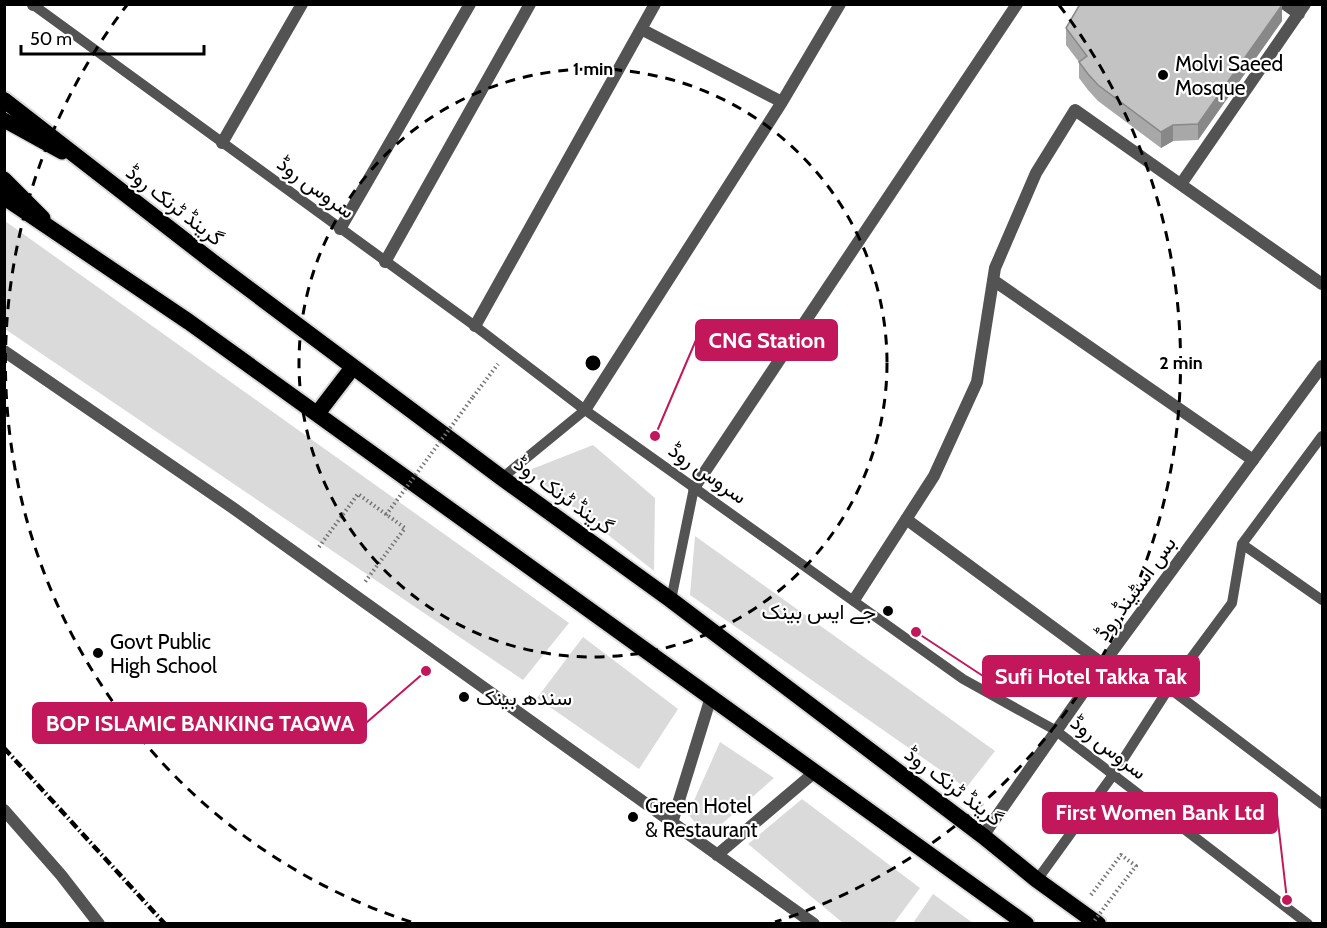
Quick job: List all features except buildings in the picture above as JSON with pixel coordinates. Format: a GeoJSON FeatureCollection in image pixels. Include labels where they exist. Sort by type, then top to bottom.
{"type":"FeatureCollection","features":[{"type":"Feature","properties":{"kind":"highway","name":"گرینڈ ٹرنک روڈ"},"geometry":{"type":"LineString","coordinates":[[4,100],[213,262],[502,478],[670,600],[1098,924]]}},
{"type":"Feature","properties":{"kind":"highway"},"geometry":{"type":"LineString","coordinates":[[4,197],[189,322],[1026,924]]}},
{"type":"Feature","properties":{"kind":"highway"},"geometry":{"type":"LineString","coordinates":[[317,414],[353,367]]}},
{"type":"Feature","properties":{"kind":"main road"},"geometry":{"type":"LineString","coordinates":[[4,120],[92,169]]}},
{"type":"Feature","properties":{"kind":"main road"},"geometry":{"type":"LineString","coordinates":[[4,179],[60,236]]}},
{"type":"Feature","properties":{"kind":"street"},"geometry":{"type":"LineString","coordinates":[[222,143],[302,4]]}},
{"type":"Feature","properties":{"kind":"street"},"geometry":{"type":"LineString","coordinates":[[340,229],[470,4]]}},
{"type":"Feature","properties":{"kind":"street"},"geometry":{"type":"LineString","coordinates":[[385,262],[530,4]]}},
{"type":"Feature","properties":{"kind":"street"},"geometry":{"type":"LineString","coordinates":[[475,326],[655,4]]}},
{"type":"Feature","properties":{"kind":"street"},"geometry":{"type":"LineString","coordinates":[[585,410],[782,102],[840,4]]}},
{"type":"Feature","properties":{"kind":"street"},"geometry":{"type":"LineString","coordinates":[[694,488],[1017,4]]}},
{"type":"Feature","properties":{"kind":"street"},"geometry":{"type":"LineString","coordinates":[[1181,184],[1302,9],[1285,4]]}},
{"type":"Feature","properties":{"kind":"street"},"geometry":{"type":"LineString","coordinates":[[641,29],[782,102]]}},
{"type":"Feature","properties":{"kind":"street"},"geometry":{"type":"LineString","coordinates":[[854,600],[934,476],[976,382],[995,268],[1036,172],[1075,110],[1323,284]]}},
{"type":"Feature","properties":{"kind":"street"},"geometry":{"type":"LineString","coordinates":[[993,280],[1253,460]]}},
{"type":"Feature","properties":{"kind":"street"},"geometry":{"type":"LineString","coordinates":[[4,351],[308,562],[814,924]]}},
{"type":"Feature","properties":{"kind":"street","name":"بس اسٹینڈ روڈ"},"geometry":{"type":"LineString","coordinates":[[983,836],[1055,730],[1323,366]]}},
{"type":"Feature","properties":{"kind":"street"},"geometry":{"type":"LineString","coordinates":[[906,519],[1103,664]]}},
{"type":"Feature","properties":{"kind":"street"},"geometry":{"type":"LineString","coordinates":[[672,823],[711,697]]}},
{"type":"Feature","properties":{"kind":"street"},"geometry":{"type":"LineString","coordinates":[[717,855],[815,772]]}},
{"type":"Feature","properties":{"kind":"street"},"geometry":{"type":"LineString","coordinates":[[4,810],[61,875],[99,924]]}},
{"type":"Feature","properties":{"kind":"lane","name":"سروس روڈ"},"geometry":{"type":"LineString","coordinates":[[32,5],[475,326],[585,410],[963,679],[1055,730],[1308,924]]}},
{"type":"Feature","properties":{"kind":"lane"},"geometry":{"type":"LineString","coordinates":[[502,478],[585,410]]}},
{"type":"Feature","properties":{"kind":"lane"},"geometry":{"type":"LineString","coordinates":[[1037,880],[1113,774],[1169,688],[1232,603],[1242,544],[1323,436]]}},
{"type":"Feature","properties":{"kind":"lane"},"geometry":{"type":"LineString","coordinates":[[670,600],[694,488]]}},
{"type":"Feature","properties":{"kind":"lane"},"geometry":{"type":"LineString","coordinates":[[1242,544],[1323,600]]}},
{"type":"Feature","properties":{"kind":"lane"},"geometry":{"type":"LineString","coordinates":[[1169,688],[1323,804]]}},
{"type":"Feature","properties":{"kind":"path"},"geometry":{"type":"LineString","coordinates":[[386,515],[489,375]]}},
{"type":"Feature","properties":{"kind":"path"},"geometry":{"type":"LineString","coordinates":[[308,562],[357,494],[405,528],[354,596]]}},
{"type":"Feature","properties":{"kind":"path"},"geometry":{"type":"LineString","coordinates":[[1079,910],[1121,855],[1136,866],[1092,924]]}},
{"type":"Feature","properties":{"kind":"shaded area"},"geometry":{"type":"Polygon","coordinates":[[[4,221],[569,623],[523,680],[5,329],[4,221]]]}},
{"type":"Feature","properties":{"kind":"shaded area"},"geometry":{"type":"Polygon","coordinates":[[[593,445],[655,498],[654,571],[527,471],[593,445]]]}},
{"type":"Feature","properties":{"kind":"shaded area"},"geometry":{"type":"Polygon","coordinates":[[[695,536],[995,751],[966,788],[690,595],[695,536]]]}},
{"type":"Feature","properties":{"kind":"shaded area"},"geometry":{"type":"Polygon","coordinates":[[[583,637],[678,709],[639,769],[537,698],[583,637]]]}},
{"type":"Feature","properties":{"kind":"shaded area"},"geometry":{"type":"Polygon","coordinates":[[[720,742],[774,778],[707,837],[688,814],[720,742]]]}},
{"type":"Feature","properties":{"kind":"shaded area"},"geometry":{"type":"Polygon","coordinates":[[[802,799],[920,888],[894,923],[843,923],[748,844],[802,799]]]}},
{"type":"Feature","properties":{"kind":"shaded area"},"geometry":{"type":"Polygon","coordinates":[[[933,894],[973,923],[913,923],[933,894]]]}},
{"type":"Feature","properties":{"kind":"railway"},"geometry":{"type":"LineString","coordinates":[[4,748],[165,924]]}},
{"type":"Feature","properties":{"kind":"place","name":"Molvi Saeed Mosque"},"geometry":{"type":"Point","coordinates":[1163,75]}},
{"type":"Feature","properties":{"kind":"place","name":"CNG Station"},"geometry":{"type":"Point","coordinates":[655,436]}},
{"type":"Feature","properties":{"kind":"place","name":"جے ایس بینک"},"geometry":{"type":"Point","coordinates":[888,611]}},
{"type":"Feature","properties":{"kind":"place","name":"Sufi Hotel Takka Tak"},"geometry":{"type":"Point","coordinates":[916,632]}},
{"type":"Feature","properties":{"kind":"place","name":"Govt Public High School"},"geometry":{"type":"Point","coordinates":[98,653]}},
{"type":"Feature","properties":{"kind":"place","name":"BOP ISLAMIC BANKING TAQWA"},"geometry":{"type":"Point","coordinates":[426,671]}},
{"type":"Feature","properties":{"kind":"place","name":"سندھ بینک"},"geometry":{"type":"Point","coordinates":[464,697]}},
{"type":"Feature","properties":{"kind":"place","name":"Green Hotel & Restaurant"},"geometry":{"type":"Point","coordinates":[633,817]}},
{"type":"Feature","properties":{"kind":"place","name":"First Women Bank Ltd"},"geometry":{"type":"Point","coordinates":[1287,900]}}]}
